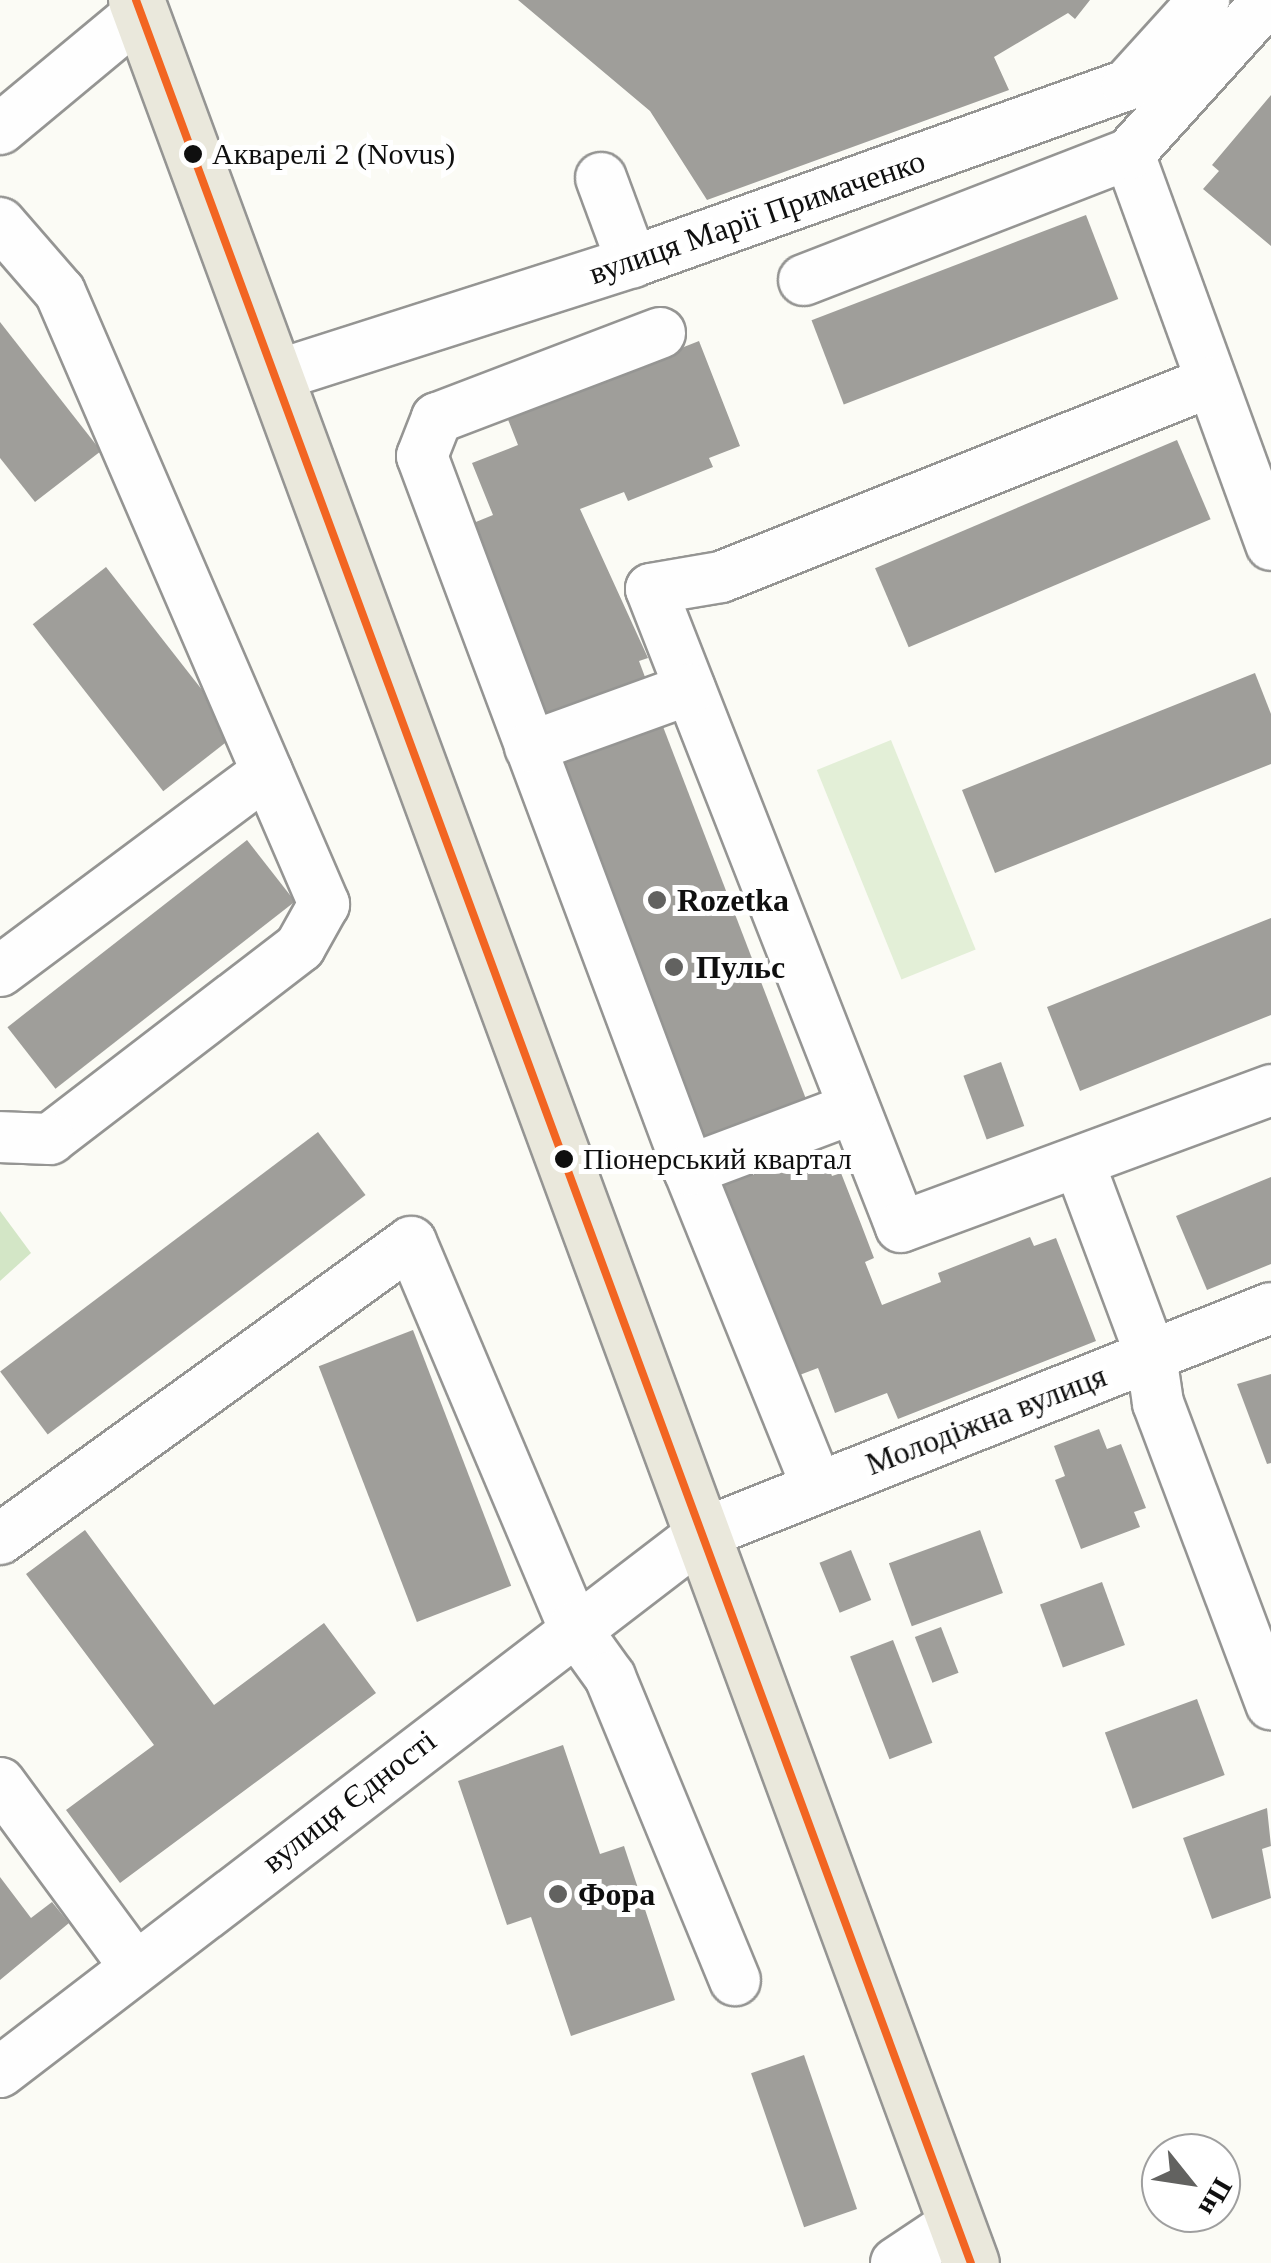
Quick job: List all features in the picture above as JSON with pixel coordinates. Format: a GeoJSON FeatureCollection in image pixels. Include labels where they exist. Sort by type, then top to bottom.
{"type":"FeatureCollection","features":[{"type":"Feature","properties":{"kind":"main road"},"geometry":{"type":"LineString","coordinates":[[138,6],[963,2243]]}},
{"type":"Feature","properties":{"kind":"street","name":"вулиця Марії Примаченко"},"geometry":{"type":"LineString","coordinates":[[275,376],[632,262],[1127,86],[1204,0]]}},
{"type":"Feature","properties":{"kind":"street"},"geometry":{"type":"LineString","coordinates":[[804,280],[1129,154],[1268,0]]}},
{"type":"Feature","properties":{"kind":"street"},"geometry":{"type":"LineString","coordinates":[[0,129],[138,6]]}},
{"type":"Feature","properties":{"kind":"street"},"geometry":{"type":"LineString","coordinates":[[1129,154],[1271,545]]}},
{"type":"Feature","properties":{"kind":"street"},"geometry":{"type":"LineString","coordinates":[[602,178],[632,262]]}},
{"type":"Feature","properties":{"kind":"street"},"geometry":{"type":"LineString","coordinates":[[0,223],[60,292],[324,904],[300,947],[50,1139],[0,1137]]}},
{"type":"Feature","properties":{"kind":"street"},"geometry":{"type":"LineString","coordinates":[[469,315],[499,394]]}},
{"type":"Feature","properties":{"kind":"street"},"geometry":{"type":"LineString","coordinates":[[660,333],[437,418],[422,456],[688,1170],[816,1485]]}},
{"type":"Feature","properties":{"kind":"street"},"geometry":{"type":"LineString","coordinates":[[1210,382],[722,577],[651,589],[902,1227],[1271,1090]]}},
{"type":"Feature","properties":{"kind":"street"},"geometry":{"type":"LineString","coordinates":[[530,747],[690,689]]}},
{"type":"Feature","properties":{"kind":"street"},"geometry":{"type":"LineString","coordinates":[[0,972],[267,772]]}},
{"type":"Feature","properties":{"kind":"street"},"geometry":{"type":"LineString","coordinates":[[688,1170],[854,1108]]}},
{"type":"Feature","properties":{"kind":"street"},"geometry":{"type":"LineString","coordinates":[[1078,1164],[1151,1356],[1158,1403],[1271,1704]]}},
{"type":"Feature","properties":{"kind":"street"},"geometry":{"type":"LineString","coordinates":[[0,1539],[410,1242],[574,1627],[610,1677],[734,1980]]}},
{"type":"Feature","properties":{"kind":"street","name":"Молодіжна вулиця"},"geometry":{"type":"LineString","coordinates":[[702,1534],[816,1485],[1271,1308]]}},
{"type":"Feature","properties":{"kind":"street","name":"вулиця Єдності"},"geometry":{"type":"LineString","coordinates":[[0,2072],[574,1627],[702,1534]]}},
{"type":"Feature","properties":{"kind":"street"},"geometry":{"type":"LineString","coordinates":[[0,1783],[135,1967]]}},
{"type":"Feature","properties":{"kind":"street"},"geometry":{"type":"LineString","coordinates":[[896,2263],[963,2243]]}},
{"type":"Feature","properties":{"kind":"green space"},"geometry":{"type":"Polygon","coordinates":[[[891,740],[976,950],[901,980],[817,770],[891,740]]]}},
{"type":"Feature","properties":{"kind":"green space"},"geometry":{"type":"Polygon","coordinates":[[[0,1211],[31,1253],[0,1281],[0,1211]]]}},
{"type":"Feature","properties":{"kind":"building"},"geometry":{"type":"Polygon","coordinates":[[[518,0],[1090,0],[1075,19],[1068,13],[994,57],[1009,90],[707,200],[650,111],[518,0]]]}},
{"type":"Feature","properties":{"kind":"building"},"geometry":{"type":"Polygon","coordinates":[[[1271,95],[1271,246],[1203,189],[1219,171],[1212,165],[1271,95]]]}},
{"type":"Feature","properties":{"kind":"building"},"geometry":{"type":"Polygon","coordinates":[[[1086,215],[1118,299],[844,404],[812,320],[1086,215]]]}},
{"type":"Feature","properties":{"kind":"building"},"geometry":{"type":"Polygon","coordinates":[[[0,322],[101,451],[35,502],[0,458],[0,322]]]}},
{"type":"Feature","properties":{"kind":"building"},"geometry":{"type":"Polygon","coordinates":[[[699,341],[740,446],[709,458],[713,467],[628,501],[624,492],[580,509],[648,658],[639,661],[648,685],[545,726],[466,526],[493,515],[472,463],[518,445],[507,417],[699,341]]]}},
{"type":"Feature","properties":{"kind":"building"},"geometry":{"type":"Polygon","coordinates":[[[1177,440],[1211,519],[909,647],[875,568],[1177,440]]]}},
{"type":"Feature","properties":{"kind":"building"},"geometry":{"type":"Polygon","coordinates":[[[106,567],[237,734],[163,791],[33,624],[106,567]]]}},
{"type":"Feature","properties":{"kind":"building"},"geometry":{"type":"Polygon","coordinates":[[[1255,673],[1271,714],[1271,764],[995,873],[962,790],[1255,673]]]}},
{"type":"Feature","properties":{"kind":"building"},"geometry":{"type":"Polygon","coordinates":[[[662,724],[809,1106],[695,1150],[548,768],[662,724]]]}},
{"type":"Feature","properties":{"kind":"building"},"geometry":{"type":"Polygon","coordinates":[[[247,840],[295,901],[55,1089],[7,1027],[247,840]]]}},
{"type":"Feature","properties":{"kind":"building"},"geometry":{"type":"Polygon","coordinates":[[[1271,918],[1271,1015],[1080,1091],[1047,1007],[1271,918]]]}},
{"type":"Feature","properties":{"kind":"building"},"geometry":{"type":"Polygon","coordinates":[[[1001,1062],[1024,1126],[987,1140],[963,1076],[1001,1062]]]}},
{"type":"Feature","properties":{"kind":"building"},"geometry":{"type":"Polygon","coordinates":[[[318,1132],[366,1195],[48,1435],[0,1372],[318,1132]]]}},
{"type":"Feature","properties":{"kind":"building"},"geometry":{"type":"Polygon","coordinates":[[[820,1145],[832,1176],[841,1173],[861,1224],[874,1258],[865,1262],[882,1305],[941,1282],[938,1273],[1030,1237],[1034,1246],[1056,1238],[1096,1341],[898,1419],[887,1393],[835,1413],[818,1368],[789,1379],[715,1186],[820,1145]]]}},
{"type":"Feature","properties":{"kind":"building"},"geometry":{"type":"Polygon","coordinates":[[[1271,1177],[1271,1264],[1207,1290],[1176,1216],[1271,1177]]]}},
{"type":"Feature","properties":{"kind":"building"},"geometry":{"type":"Polygon","coordinates":[[[413,1330],[511,1586],[417,1622],[319,1366],[413,1330]]]}},
{"type":"Feature","properties":{"kind":"building"},"geometry":{"type":"Polygon","coordinates":[[[1271,1374],[1271,1463],[1267,1464],[1237,1384],[1271,1374]]]}},
{"type":"Feature","properties":{"kind":"building"},"geometry":{"type":"Polygon","coordinates":[[[1099,1429],[1107,1449],[1121,1444],[1146,1508],[1134,1512],[1140,1527],[1081,1549],[1055,1480],[1065,1476],[1054,1446],[1099,1429]]]}},
{"type":"Feature","properties":{"kind":"building"},"geometry":{"type":"Polygon","coordinates":[[[85,1530],[214,1705],[324,1623],[376,1693],[120,1883],[66,1810],[154,1745],[26,1574],[85,1530]]]}},
{"type":"Feature","properties":{"kind":"building"},"geometry":{"type":"Polygon","coordinates":[[[980,1530],[1003,1593],[912,1626],[889,1563],[980,1530]]]}},
{"type":"Feature","properties":{"kind":"building"},"geometry":{"type":"Polygon","coordinates":[[[851,1550],[871,1600],[840,1613],[819,1563],[851,1550]]]}},
{"type":"Feature","properties":{"kind":"building"},"geometry":{"type":"Polygon","coordinates":[[[1102,1582],[1125,1645],[1063,1668],[1040,1605],[1102,1582]]]}},
{"type":"Feature","properties":{"kind":"building"},"geometry":{"type":"Polygon","coordinates":[[[941,1627],[959,1673],[932,1683],[915,1637],[941,1627]]]}},
{"type":"Feature","properties":{"kind":"building"},"geometry":{"type":"Polygon","coordinates":[[[893,1640],[932,1743],[889,1759],[850,1656],[893,1640]]]}},
{"type":"Feature","properties":{"kind":"building"},"geometry":{"type":"Polygon","coordinates":[[[1197,1699],[1225,1775],[1133,1809],[1105,1733],[1197,1699]]]}},
{"type":"Feature","properties":{"kind":"building"},"geometry":{"type":"Polygon","coordinates":[[[563,1745],[600,1854],[624,1846],[675,2000],[571,2036],[531,1917],[507,1925],[458,1781],[563,1745]]]}},
{"type":"Feature","properties":{"kind":"building"},"geometry":{"type":"Polygon","coordinates":[[[1267,1808],[1271,1846],[1262,1849],[1271,1898],[1212,1919],[1183,1838],[1267,1808]]]}},
{"type":"Feature","properties":{"kind":"building"},"geometry":{"type":"Polygon","coordinates":[[[0,1877],[31,1918],[52,1902],[69,1923],[0,1980],[0,1877]]]}},
{"type":"Feature","properties":{"kind":"building"},"geometry":{"type":"Polygon","coordinates":[[[804,2055],[857,2209],[804,2227],[751,2073],[804,2055]]]}},
{"type":"Feature","properties":{"kind":"transit line"},"geometry":{"type":"LineString","coordinates":[[136,0],[971,2263]]}},
{"type":"Feature","properties":{"kind":"place","name":"Акварелі 2 (Novus)"},"geometry":{"type":"Point","coordinates":[193,154]}},
{"type":"Feature","properties":{"kind":"place","name":"Rozetka"},"geometry":{"type":"Point","coordinates":[657,900]}},
{"type":"Feature","properties":{"kind":"place","name":"Пульс"},"geometry":{"type":"Point","coordinates":[674,967]}},
{"type":"Feature","properties":{"kind":"place","name":"Піонерський квартал"},"geometry":{"type":"Point","coordinates":[564,1159]}},
{"type":"Feature","properties":{"kind":"place","name":"Фора"},"geometry":{"type":"Point","coordinates":[558,1894]}}]}
